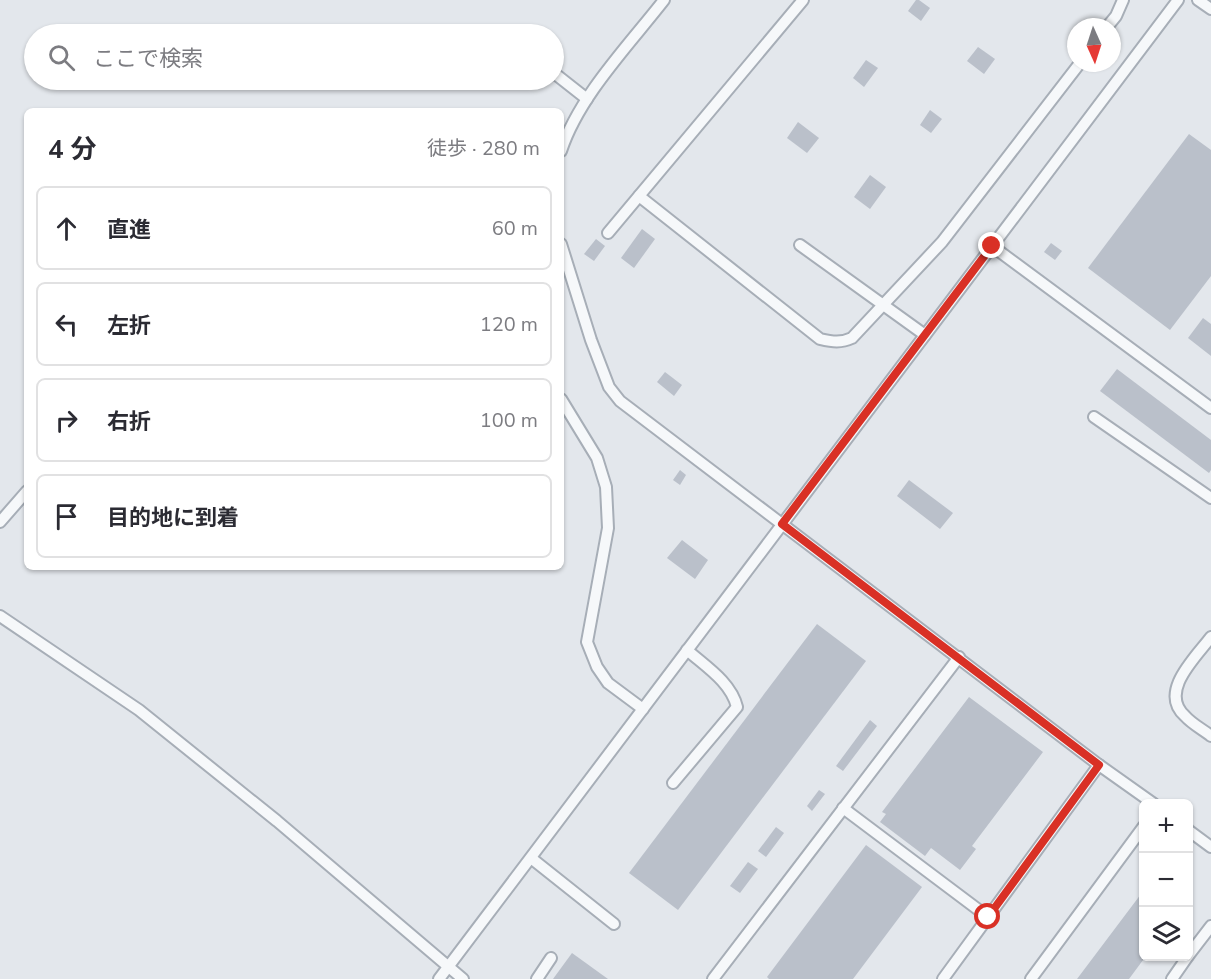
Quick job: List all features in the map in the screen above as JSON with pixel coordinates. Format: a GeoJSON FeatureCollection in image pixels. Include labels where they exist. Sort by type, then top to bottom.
{"type":"FeatureCollection","features":[{"type":"Feature","properties":{"kind":"lane"},"geometry":{"type":"LineString","coordinates":[[564,141],[567,131],[586,99],[664,0]]}},
{"type":"Feature","properties":{"kind":"lane"},"geometry":{"type":"LineString","coordinates":[[608,234],[803,0]]}},
{"type":"Feature","properties":{"kind":"lane"},"geometry":{"type":"LineString","coordinates":[[1114,18],[1123,0]]}},
{"type":"Feature","properties":{"kind":"lane"},"geometry":{"type":"LineString","coordinates":[[440,979],[1178,0]]}},
{"type":"Feature","properties":{"kind":"lane"},"geometry":{"type":"LineString","coordinates":[[1198,0],[1211,9]]}},
{"type":"Feature","properties":{"kind":"lane"},"geometry":{"type":"LineString","coordinates":[[639,196],[820,339],[843,342],[852,338],[942,242],[1073,72]]}},
{"type":"Feature","properties":{"kind":"lane"},"geometry":{"type":"LineString","coordinates":[[564,81],[586,99]]}},
{"type":"Feature","properties":{"kind":"lane"},"geometry":{"type":"LineString","coordinates":[[800,245],[925,335]]}},
{"type":"Feature","properties":{"kind":"lane"},"geometry":{"type":"LineString","coordinates":[[992,246],[1211,408]]}},
{"type":"Feature","properties":{"kind":"lane"},"geometry":{"type":"LineString","coordinates":[[564,254],[591,340],[609,387],[620,401],[1147,799]]}},
{"type":"Feature","properties":{"kind":"lane"},"geometry":{"type":"LineString","coordinates":[[564,404],[597,458],[606,487],[608,528],[587,642],[597,667],[608,682],[643,709]]}},
{"type":"Feature","properties":{"kind":"lane"},"geometry":{"type":"LineString","coordinates":[[1094,417],[1211,498]]}},
{"type":"Feature","properties":{"kind":"lane"},"geometry":{"type":"LineString","coordinates":[[0,522],[24,494]]}},
{"type":"Feature","properties":{"kind":"lane"},"geometry":{"type":"LineString","coordinates":[[0,616],[140,711],[276,821],[463,979]]}},
{"type":"Feature","properties":{"kind":"lane"},"geometry":{"type":"LineString","coordinates":[[1211,637],[1179,680],[1176,689],[1176,699],[1183,715],[1211,736]]}},
{"type":"Feature","properties":{"kind":"lane"},"geometry":{"type":"LineString","coordinates":[[673,783],[737,707],[734,695],[724,682],[687,650]]}},
{"type":"Feature","properties":{"kind":"lane"},"geometry":{"type":"LineString","coordinates":[[713,979],[958,657]]}},
{"type":"Feature","properties":{"kind":"lane"},"geometry":{"type":"LineString","coordinates":[[943,979],[1099,765]]}},
{"type":"Feature","properties":{"kind":"lane"},"geometry":{"type":"LineString","coordinates":[[843,808],[988,917]]}},
{"type":"Feature","properties":{"kind":"lane"},"geometry":{"type":"LineString","coordinates":[[1031,979],[1139,831]]}},
{"type":"Feature","properties":{"kind":"lane"},"geometry":{"type":"LineString","coordinates":[[1193,834],[1211,847]]}},
{"type":"Feature","properties":{"kind":"lane"},"geometry":{"type":"LineString","coordinates":[[531,858],[614,924]]}},
{"type":"Feature","properties":{"kind":"lane"},"geometry":{"type":"LineString","coordinates":[[1193,949],[1211,926]]}},
{"type":"Feature","properties":{"kind":"lane"},"geometry":{"type":"LineString","coordinates":[[537,979],[551,958]]}},
{"type":"Feature","properties":{"kind":"lane"},"geometry":{"type":"LineString","coordinates":[[1172,979],[1185,961]]}},
{"type":"Feature","properties":{"kind":"building"},"geometry":{"type":"Polygon","coordinates":[[[916,0],[930,8],[921,21],[908,11],[916,0]]]}},
{"type":"Feature","properties":{"kind":"building"},"geometry":{"type":"Polygon","coordinates":[[[978,47],[995,59],[984,74],[967,61],[978,47]]]}},
{"type":"Feature","properties":{"kind":"building"},"geometry":{"type":"Polygon","coordinates":[[[866,60],[878,68],[864,87],[853,78],[866,60]]]}},
{"type":"Feature","properties":{"kind":"building"},"geometry":{"type":"Polygon","coordinates":[[[930,110],[942,119],[931,133],[920,125],[930,110]]]}},
{"type":"Feature","properties":{"kind":"building"},"geometry":{"type":"Polygon","coordinates":[[[798,122],[819,138],[807,153],[787,138],[798,122]]]}},
{"type":"Feature","properties":{"kind":"building"},"geometry":{"type":"Polygon","coordinates":[[[1189,134],[1211,150],[1211,276],[1170,330],[1088,268],[1189,134]]]}},
{"type":"Feature","properties":{"kind":"building"},"geometry":{"type":"Polygon","coordinates":[[[870,175],[886,187],[870,209],[854,197],[870,175]]]}},
{"type":"Feature","properties":{"kind":"building"},"geometry":{"type":"Polygon","coordinates":[[[642,229],[655,239],[634,268],[621,258],[642,229]]]}},
{"type":"Feature","properties":{"kind":"building"},"geometry":{"type":"Polygon","coordinates":[[[596,239],[605,246],[594,261],[584,254],[596,239]]]}},
{"type":"Feature","properties":{"kind":"building"},"geometry":{"type":"Polygon","coordinates":[[[1051,243],[1062,251],[1055,260],[1044,252],[1051,243]]]}},
{"type":"Feature","properties":{"kind":"building"},"geometry":{"type":"Polygon","coordinates":[[[1203,318],[1211,324],[1211,356],[1188,338],[1203,318]]]}},
{"type":"Feature","properties":{"kind":"building"},"geometry":{"type":"Polygon","coordinates":[[[1117,369],[1211,440],[1211,470],[1209,473],[1100,391],[1117,369]]]}},
{"type":"Feature","properties":{"kind":"building"},"geometry":{"type":"Polygon","coordinates":[[[665,372],[682,385],[674,396],[657,382],[665,372]]]}},
{"type":"Feature","properties":{"kind":"building"},"geometry":{"type":"Polygon","coordinates":[[[680,470],[686,475],[680,485],[673,480],[680,470]]]}},
{"type":"Feature","properties":{"kind":"building"},"geometry":{"type":"Polygon","coordinates":[[[909,480],[953,513],[940,529],[897,496],[909,480]]]}},
{"type":"Feature","properties":{"kind":"building"},"geometry":{"type":"Polygon","coordinates":[[[682,540],[708,560],[695,579],[667,558],[682,540]]]}},
{"type":"Feature","properties":{"kind":"building"},"geometry":{"type":"Polygon","coordinates":[[[817,624],[866,661],[678,910],[629,873],[817,624]]]}},
{"type":"Feature","properties":{"kind":"building"},"geometry":{"type":"Polygon","coordinates":[[[969,697],[1043,752],[972,846],[976,849],[960,870],[931,848],[925,856],[880,822],[886,814],[882,812],[969,697]]]}},
{"type":"Feature","properties":{"kind":"building"},"geometry":{"type":"Polygon","coordinates":[[[870,720],[877,726],[843,771],[836,766],[870,720]]]}},
{"type":"Feature","properties":{"kind":"building"},"geometry":{"type":"Polygon","coordinates":[[[819,790],[825,794],[812,811],[807,806],[819,790]]]}},
{"type":"Feature","properties":{"kind":"building"},"geometry":{"type":"Polygon","coordinates":[[[776,827],[784,833],[766,857],[758,851],[776,827]]]}},
{"type":"Feature","properties":{"kind":"building"},"geometry":{"type":"Polygon","coordinates":[[[866,845],[922,887],[853,979],[769,979],[767,977],[866,845]]]}},
{"type":"Feature","properties":{"kind":"building"},"geometry":{"type":"Polygon","coordinates":[[[748,862],[758,869],[740,893],[730,886],[748,862]]]}},
{"type":"Feature","properties":{"kind":"building"},"geometry":{"type":"Polygon","coordinates":[[[1139,897],[1139,961],[1142,961],[1129,979],[1077,979],[1139,897]]]}},
{"type":"Feature","properties":{"kind":"building"},"geometry":{"type":"Polygon","coordinates":[[[572,953],[608,979],[553,979],[572,953]]]}},
{"type":"Feature","properties":{"kind":"route"},"geometry":{"type":"LineString","coordinates":[[988,917],[1099,765],[782,524],[992,246]]}}]}
